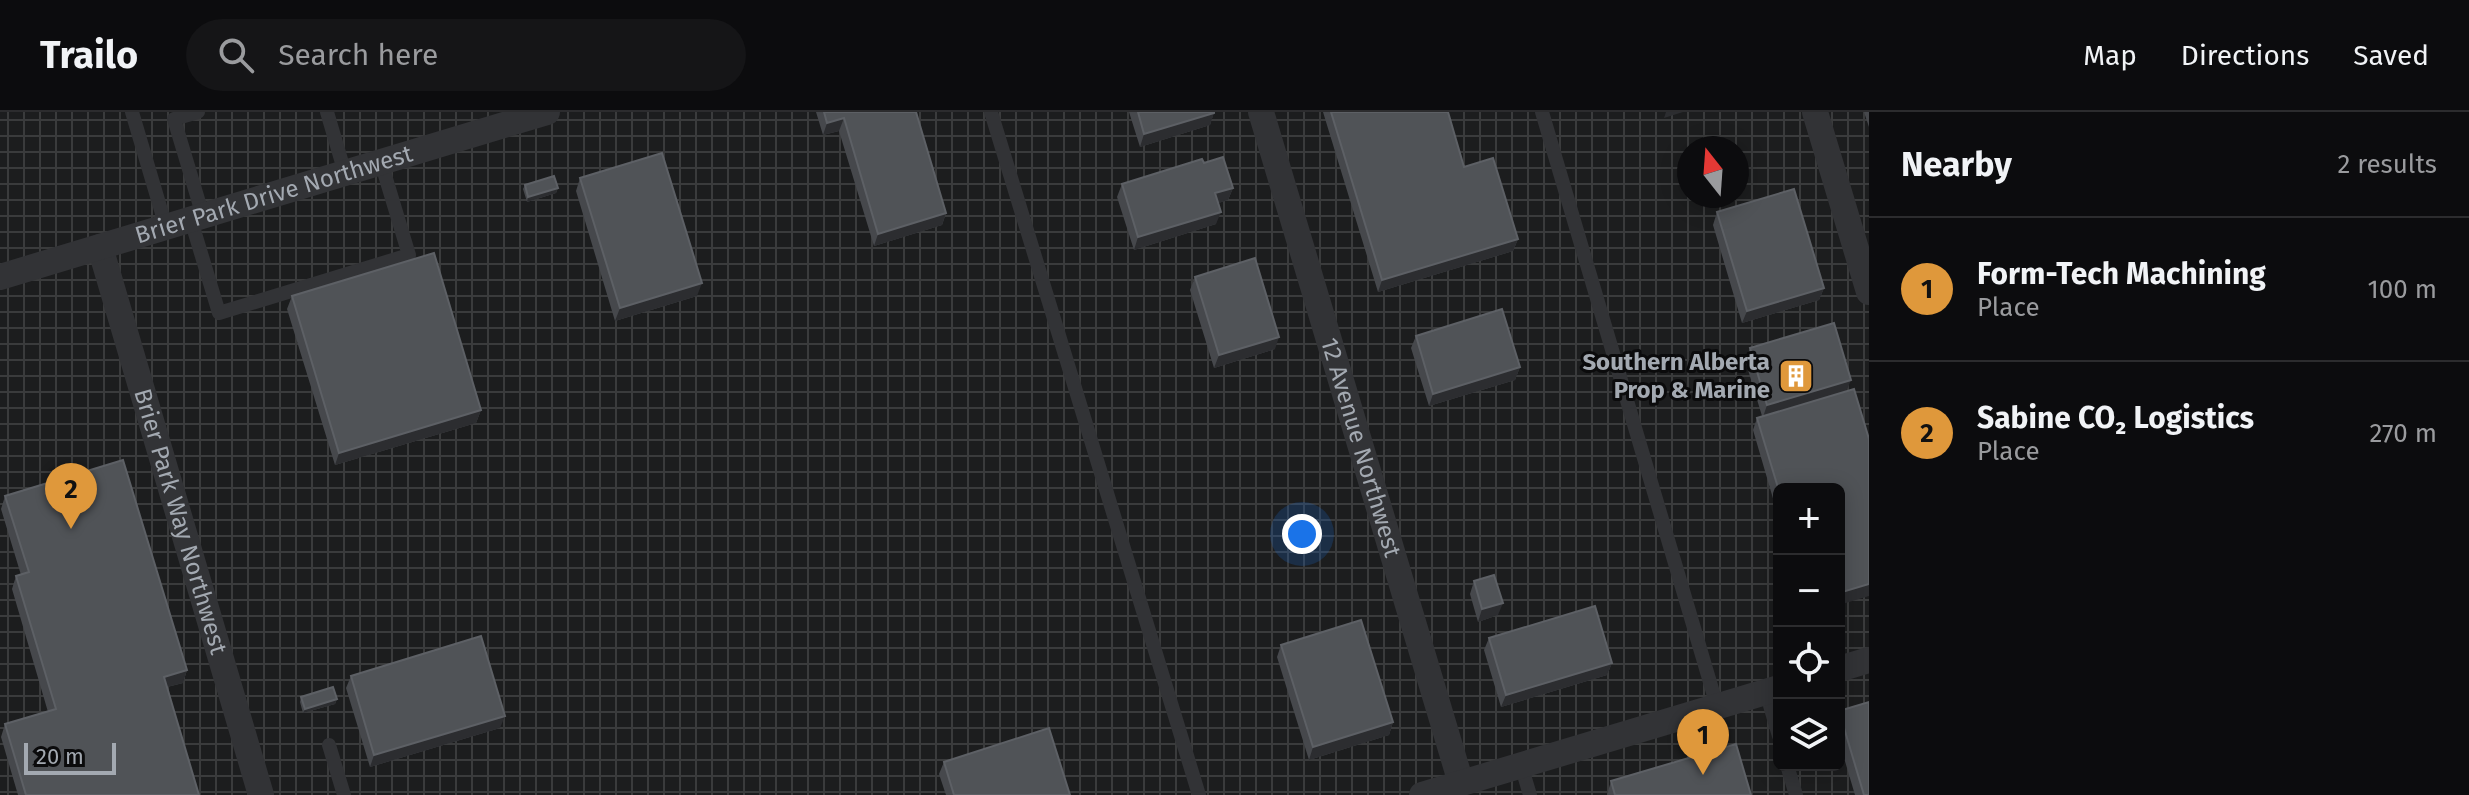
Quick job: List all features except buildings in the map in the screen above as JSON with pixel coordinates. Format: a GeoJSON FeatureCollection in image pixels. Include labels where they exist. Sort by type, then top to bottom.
{"type":"FeatureCollection","features":[{"type":"Feature","properties":{"kind":"street","name":"12 Avenue Northwest"},"geometry":{"type":"LineString","coordinates":[[1261,112],[1461,783]]}},
{"type":"Feature","properties":{"kind":"street"},"geometry":{"type":"LineString","coordinates":[[1815,112],[1869,292]]}},
{"type":"Feature","properties":{"kind":"street","name":"Brier Park Drive Northwest"},"geometry":{"type":"LineString","coordinates":[[0,277],[530,114]]}},
{"type":"Feature","properties":{"kind":"street","name":"Brier Park Way Northwest"},"geometry":{"type":"LineString","coordinates":[[100,247],[261,795]]}},
{"type":"Feature","properties":{"kind":"street"},"geometry":{"type":"LineString","coordinates":[[1845,667],[1869,660]]}},
{"type":"Feature","properties":{"kind":"street"},"geometry":{"type":"LineString","coordinates":[[1422,795],[1773,690]]}},
{"type":"Feature","properties":{"kind":"lane"},"geometry":{"type":"LineString","coordinates":[[132,112],[187,221],[219,313],[409,255],[381,162]]}},
{"type":"Feature","properties":{"kind":"lane"},"geometry":{"type":"LineString","coordinates":[[187,221],[174,119],[198,112]]}},
{"type":"Feature","properties":{"kind":"lane"},"geometry":{"type":"LineString","coordinates":[[327,112],[345,173]]}},
{"type":"Feature","properties":{"kind":"lane"},"geometry":{"type":"LineString","coordinates":[[991,112],[1199,795]]}},
{"type":"Feature","properties":{"kind":"lane"},"geometry":{"type":"LineString","coordinates":[[1542,112],[1717,706]]}},
{"type":"Feature","properties":{"kind":"lane"},"geometry":{"type":"LineString","coordinates":[[329,745],[344,795]]}},
{"type":"Feature","properties":{"kind":"lane"},"geometry":{"type":"LineString","coordinates":[[1521,765],[1530,795]]}},
{"type":"Feature","properties":{"kind":"lane"},"geometry":{"type":"LineString","coordinates":[[1789,771],[1796,795]]}},
{"type":"Feature","properties":{"kind":"shaded area"},"geometry":{"type":"Polygon","coordinates":[[[0,112],[1869,112],[1869,795],[0,795],[0,112]]]}},
{"type":"Feature","properties":{"kind":"place","name":"Southern Alberta Prop & Marine"},"geometry":{"type":"Point","coordinates":[1796,376]}},
{"type":"Feature","properties":{"kind":"place","name":"Sabine CO₂ Logistics"},"geometry":{"type":"Point","coordinates":[71,529]}},
{"type":"Feature","properties":{"kind":"place","name":"Form-Tech Machining"},"geometry":{"type":"Point","coordinates":[1703,775]}}]}
